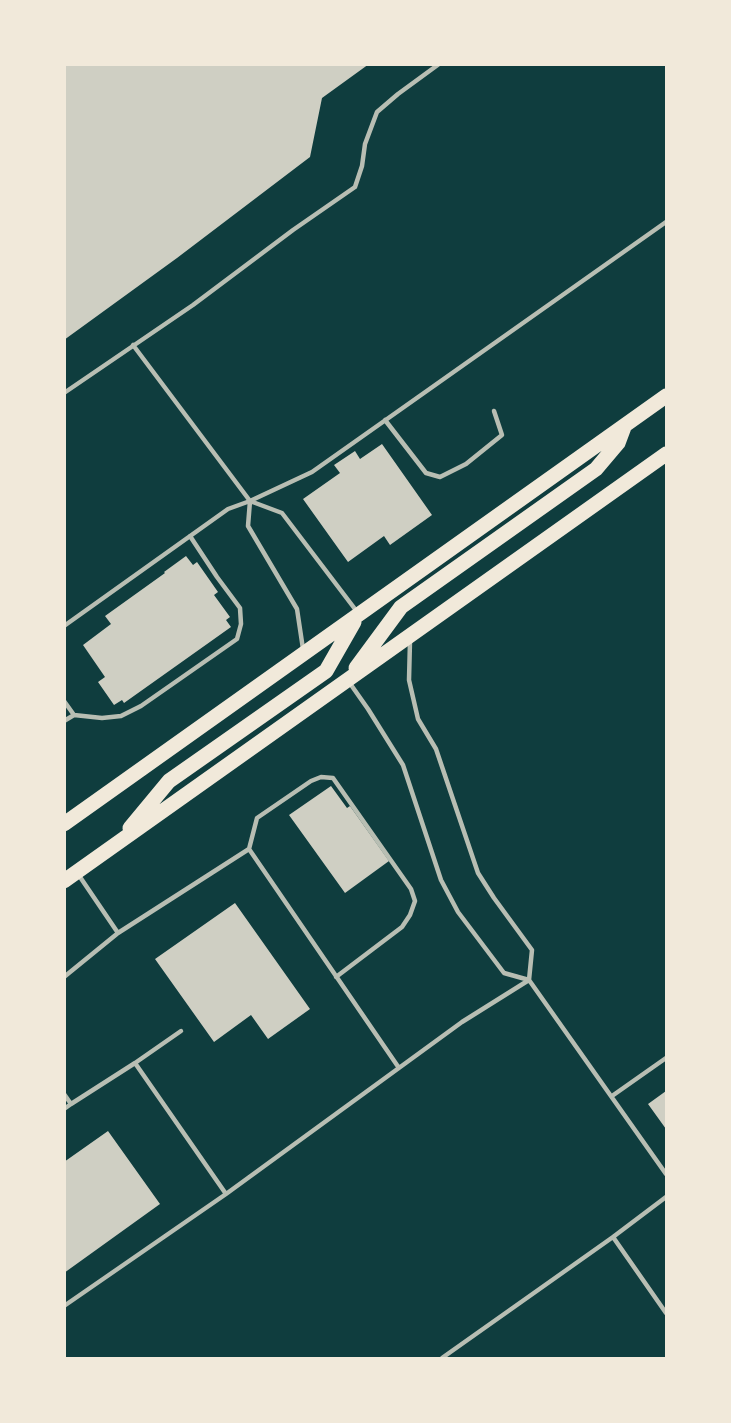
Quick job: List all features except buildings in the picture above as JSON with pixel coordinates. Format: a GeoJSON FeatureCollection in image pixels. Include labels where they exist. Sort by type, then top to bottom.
{"type":"FeatureCollection","features":[{"type":"Feature","properties":{"kind":"main road"},"geometry":{"type":"LineString","coordinates":[[64,824],[666,396]]}},
{"type":"Feature","properties":{"kind":"main road"},"geometry":{"type":"LineString","coordinates":[[348,680],[401,607],[596,469],[618,443],[625,426]]}},
{"type":"Feature","properties":{"kind":"main road"},"geometry":{"type":"LineString","coordinates":[[70,877],[666,454]]}},
{"type":"Feature","properties":{"kind":"main road"},"geometry":{"type":"LineString","coordinates":[[117,844],[169,781],[326,671],[359,615]]}},
{"type":"Feature","properties":{"kind":"lane"},"geometry":{"type":"LineString","coordinates":[[64,393],[193,305],[355,187],[362,166],[365,144],[377,112],[439,64]]}},
{"type":"Feature","properties":{"kind":"lane"},"geometry":{"type":"LineString","coordinates":[[64,626],[228,509],[312,472],[666,222]]}},
{"type":"Feature","properties":{"kind":"lane"},"geometry":{"type":"LineString","coordinates":[[133,345],[250,501],[282,513],[359,615]]}},
{"type":"Feature","properties":{"kind":"lane"},"geometry":{"type":"LineString","coordinates":[[385,420],[426,473],[440,477],[466,464],[502,435],[494,411]]}},
{"type":"Feature","properties":{"kind":"lane"},"geometry":{"type":"LineString","coordinates":[[250,501],[248,526],[297,609],[303,654]]}},
{"type":"Feature","properties":{"kind":"lane"},"geometry":{"type":"LineString","coordinates":[[64,722],[74,715],[102,718],[121,716],[141,706],[237,639],[241,624],[240,608],[190,536]]}},
{"type":"Feature","properties":{"kind":"lane"},"geometry":{"type":"LineString","coordinates":[[410,636],[409,680],[418,719],[436,749],[478,873],[532,950],[529,980]]}},
{"type":"Feature","properties":{"kind":"lane"},"geometry":{"type":"LineString","coordinates":[[348,680],[403,765],[441,880],[458,912],[504,973],[529,980],[666,1174]]}},
{"type":"Feature","properties":{"kind":"lane"},"geometry":{"type":"LineString","coordinates":[[64,701],[74,715]]}},
{"type":"Feature","properties":{"kind":"lane"},"geometry":{"type":"LineString","coordinates":[[64,977],[118,933],[249,849],[256,818],[311,781],[321,777],[333,778],[411,889],[415,901],[402,927],[336,977]]}},
{"type":"Feature","properties":{"kind":"lane"},"geometry":{"type":"LineString","coordinates":[[249,849],[399,1068]]}},
{"type":"Feature","properties":{"kind":"lane"},"geometry":{"type":"LineString","coordinates":[[70,877],[118,933]]}},
{"type":"Feature","properties":{"kind":"lane"},"geometry":{"type":"LineString","coordinates":[[64,1306],[226,1194],[462,1022],[529,980]]}},
{"type":"Feature","properties":{"kind":"lane"},"geometry":{"type":"LineString","coordinates":[[64,1109],[181,1031]]}},
{"type":"Feature","properties":{"kind":"lane"},"geometry":{"type":"LineString","coordinates":[[612,1096],[666,1058]]}},
{"type":"Feature","properties":{"kind":"lane"},"geometry":{"type":"LineString","coordinates":[[135,1063],[226,1194]]}},
{"type":"Feature","properties":{"kind":"lane"},"geometry":{"type":"LineString","coordinates":[[64,1094],[72,1104]]}},
{"type":"Feature","properties":{"kind":"lane"},"geometry":{"type":"LineString","coordinates":[[442,1359],[666,1197]]}},
{"type":"Feature","properties":{"kind":"lane"},"geometry":{"type":"LineString","coordinates":[[613,1237],[666,1313]]}}]}
